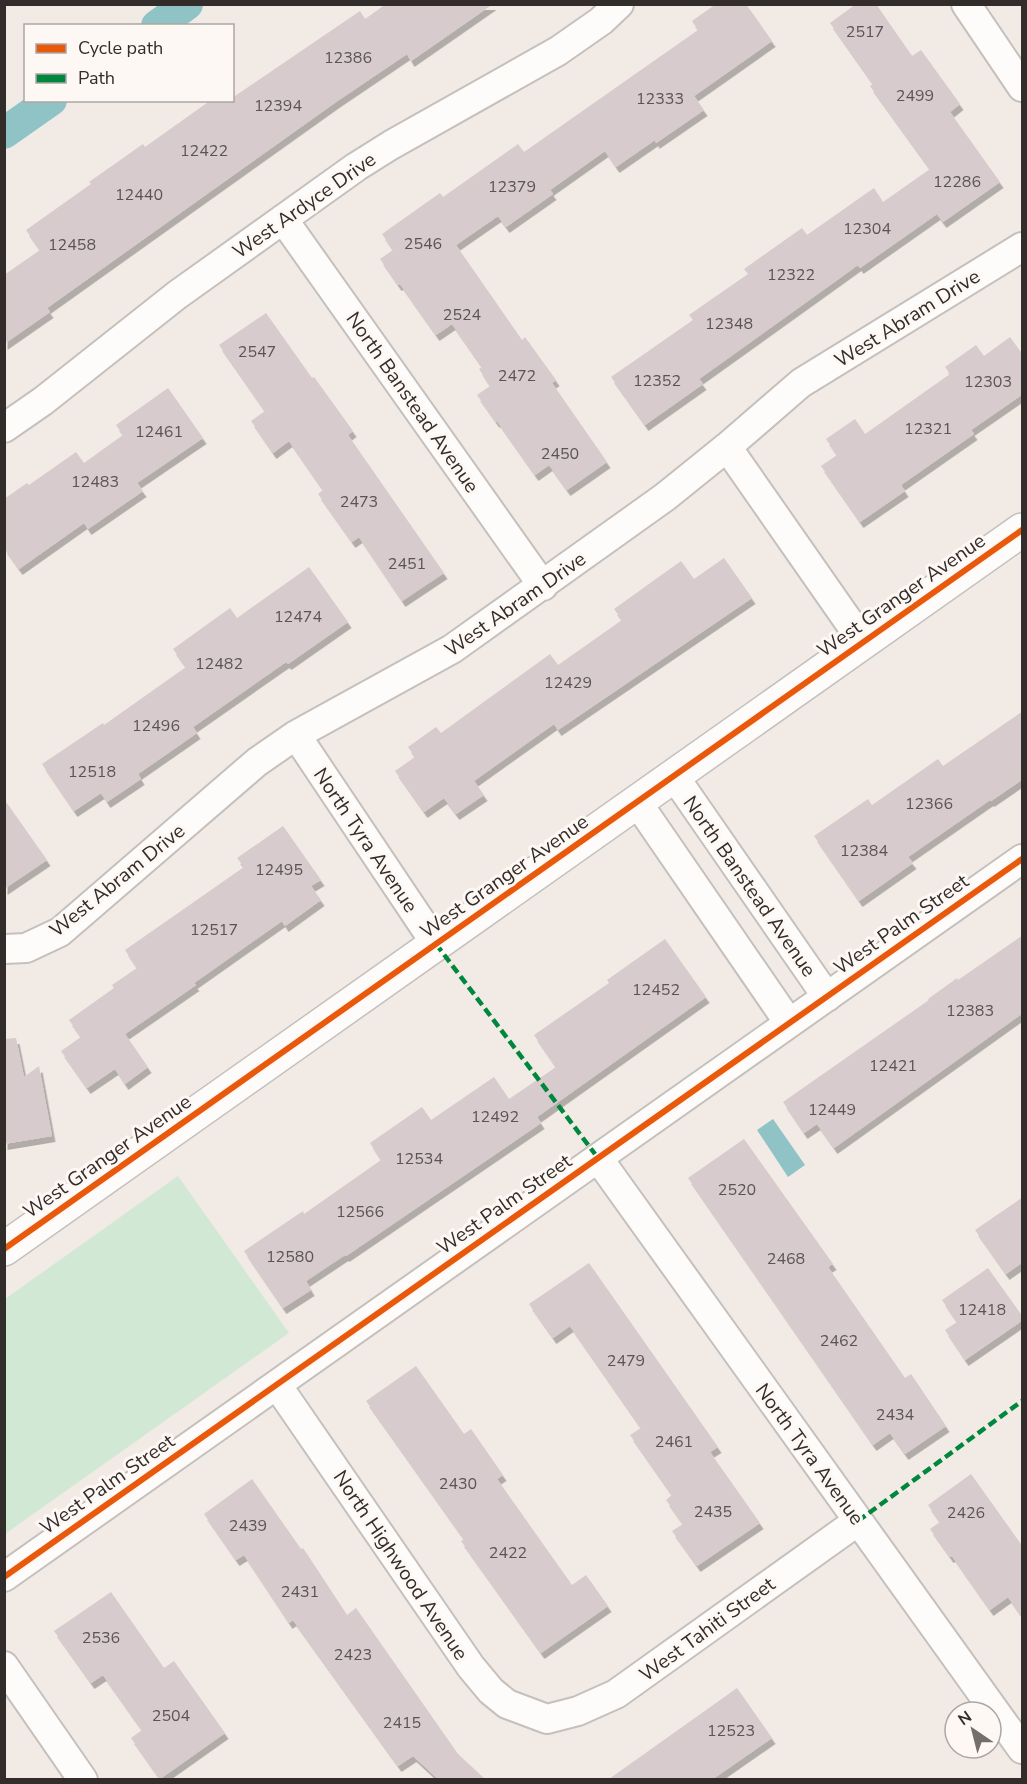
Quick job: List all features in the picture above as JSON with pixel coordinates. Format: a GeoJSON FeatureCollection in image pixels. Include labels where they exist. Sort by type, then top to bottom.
{"type":"FeatureCollection","features":[{"type":"Feature","properties":{"kind":"street","name":"West Ardyce Drive"},"geometry":{"type":"LineString","coordinates":[[4,428],[43,401],[177,295],[283,219],[391,145],[558,51],[601,21],[619,4]]}},
{"type":"Feature","properties":{"kind":"street"},"geometry":{"type":"LineString","coordinates":[[966,4],[1023,87]]}},
{"type":"Feature","properties":{"kind":"street","name":"North Banstead Avenue"},"geometry":{"type":"LineString","coordinates":[[283,219],[543,586]]}},
{"type":"Feature","properties":{"kind":"street","name":"West Abram Drive"},"geometry":{"type":"LineString","coordinates":[[4,949],[26,948],[60,932],[257,762],[296,735],[452,649],[665,497],[801,383],[1023,247]]}},
{"type":"Feature","properties":{"kind":"street"},"geometry":{"type":"LineString","coordinates":[[727,447],[863,642]]}},
{"type":"Feature","properties":{"kind":"street","name":"West Granger Avenue"},"geometry":{"type":"LineString","coordinates":[[4,1249],[1023,530]]}},
{"type":"Feature","properties":{"kind":"street","name":"North Tyra Avenue"},"geometry":{"type":"LineString","coordinates":[[296,735],[436,945]]}},
{"type":"Feature","properties":{"kind":"street","name":"North Banstead Avenue"},"geometry":{"type":"LineString","coordinates":[[674,776],[826,997]]}},
{"type":"Feature","properties":{"kind":"street"},"geometry":{"type":"LineString","coordinates":[[638,802],[789,1023]]}},
{"type":"Feature","properties":{"kind":"street","name":"West Palm Street"},"geometry":{"type":"LineString","coordinates":[[4,1577],[1023,859]]}},
{"type":"Feature","properties":{"kind":"street","name":"North Tyra Avenue"},"geometry":{"type":"LineString","coordinates":[[598,1158],[1023,1749]]}},
{"type":"Feature","properties":{"kind":"street","name":"North Highwood Avenue"},"geometry":{"type":"LineString","coordinates":[[277,1384],[471,1667],[491,1691],[507,1704],[547,1719]]}},
{"type":"Feature","properties":{"kind":"street","name":"West Tahiti Street"},"geometry":{"type":"LineString","coordinates":[[547,1719],[578,1711],[616,1694],[858,1521]]}},
{"type":"Feature","properties":{"kind":"street"},"geometry":{"type":"LineString","coordinates":[[4,1666],[83,1779]]}},
{"type":"Feature","properties":{"kind":"green space"},"geometry":{"type":"Polygon","coordinates":[[[178,1176],[289,1333],[5,1534],[5,1299],[178,1176]]]}},
{"type":"Feature","properties":{"kind":"water"},"geometry":{"type":"Polygon","coordinates":[[[773,1119],[805,1165],[788,1177],[757,1130],[773,1119]]]}},
{"type":"Feature","properties":{"kind":"building"},"geometry":{"type":"Polygon","coordinates":[[[386,4],[493,4],[411,61],[407,54],[336,102],[47,308],[50,312],[4,344],[4,275],[40,250],[26,230],[143,144],[145,147],[208,102],[234,102],[234,97],[360,11],[365,19],[386,4]]]}},
{"type":"Feature","properties":{"kind":"building"},"geometry":{"type":"Polygon","coordinates":[[[716,4],[746,4],[772,41],[694,96],[704,110],[616,167],[605,151],[550,190],[553,194],[506,227],[498,216],[456,245],[522,340],[525,337],[556,380],[552,383],[607,462],[567,490],[549,465],[535,475],[496,422],[477,395],[490,386],[479,369],[482,367],[452,324],[436,335],[400,284],[398,285],[380,259],[393,250],[382,234],[440,193],[443,197],[518,144],[524,152],[698,30],[692,21],[716,4]]]}},
{"type":"Feature","properties":{"kind":"building"},"geometry":{"type":"Polygon","coordinates":[[[856,4],[876,4],[912,56],[921,50],[960,104],[950,112],[1000,182],[943,222],[937,214],[860,268],[858,265],[699,379],[703,384],[645,425],[611,377],[693,320],[689,315],[748,274],[744,269],[802,228],[807,235],[874,188],[883,202],[930,169],[870,86],[873,84],[830,23],[856,4]]]}},
{"type":"Feature","properties":{"kind":"building"},"geometry":{"type":"Polygon","coordinates":[[[266,313],[353,431],[348,435],[444,573],[402,601],[359,537],[352,542],[318,494],[323,490],[289,441],[273,453],[251,421],[265,411],[219,345],[266,313]]]}},
{"type":"Feature","properties":{"kind":"building"},"geometry":{"type":"Polygon","coordinates":[[[1010,337],[1023,355],[1023,394],[971,430],[974,434],[901,485],[905,491],[860,522],[821,466],[837,455],[826,439],[855,419],[865,434],[950,374],[945,367],[976,345],[984,356],[1010,337]]]}},
{"type":"Feature","properties":{"kind":"building"},"geometry":{"type":"Polygon","coordinates":[[[168,388],[203,438],[137,483],[143,491],[88,529],[84,523],[19,569],[4,548],[4,499],[27,483],[29,485],[76,452],[84,463],[123,435],[116,425],[168,388]]]}},
{"type":"Feature","properties":{"kind":"building"},"geometry":{"type":"Polygon","coordinates":[[[724,558],[752,598],[558,730],[554,724],[474,781],[484,795],[456,814],[444,798],[424,812],[395,771],[415,757],[408,747],[436,727],[441,733],[550,654],[558,665],[622,620],[614,609],[681,561],[694,579],[724,558]]]}},
{"type":"Feature","properties":{"kind":"building"},"geometry":{"type":"Polygon","coordinates":[[[309,567],[348,622],[193,727],[197,733],[138,774],[141,779],[107,802],[101,793],[74,811],[42,764],[103,723],[104,725],[186,667],[173,649],[230,608],[237,618],[309,567]]]}},
{"type":"Feature","properties":{"kind":"building"},"geometry":{"type":"Polygon","coordinates":[[[1023,711],[1023,779],[908,857],[913,863],[859,901],[814,836],[868,799],[872,805],[938,759],[943,766],[1023,711]]]}},
{"type":"Feature","properties":{"kind":"building"},"geometry":{"type":"Polygon","coordinates":[[[4,799],[47,860],[4,889],[4,799]]]}},
{"type":"Feature","properties":{"kind":"building"},"geometry":{"type":"Polygon","coordinates":[[[283,826],[321,880],[311,886],[321,900],[285,926],[282,921],[125,1034],[148,1067],[125,1084],[115,1069],[87,1088],[61,1051],[81,1037],[69,1020],[114,988],[112,985],[137,968],[125,950],[244,867],[237,858],[283,826]]]}},
{"type":"Feature","properties":{"kind":"building"},"geometry":{"type":"Polygon","coordinates":[[[1023,935],[1023,1013],[834,1148],[817,1124],[804,1133],[783,1102],[957,978],[958,980],[1023,935]]]}},
{"type":"Feature","properties":{"kind":"building"},"geometry":{"type":"Polygon","coordinates":[[[665,939],[706,997],[537,1117],[541,1123],[306,1281],[311,1290],[283,1308],[244,1251],[303,1211],[304,1214],[381,1160],[370,1143],[422,1107],[431,1120],[494,1077],[509,1099],[556,1067],[534,1035],[609,983],[607,980],[665,939]]]}},
{"type":"Feature","properties":{"kind":"building"},"geometry":{"type":"Polygon","coordinates":[[[16,1038],[24,1077],[39,1066],[52,1136],[4,1144],[4,1039],[16,1038]]]}},
{"type":"Feature","properties":{"kind":"building"},"geometry":{"type":"Polygon","coordinates":[[[744,1139],[833,1264],[828,1267],[905,1378],[911,1374],[946,1426],[905,1454],[890,1433],[873,1445],[688,1178],[744,1139]]]}},
{"type":"Feature","properties":{"kind":"building"},"geometry":{"type":"Polygon","coordinates":[[[1023,1197],[1023,1262],[1006,1274],[975,1230],[1023,1197]]]}},
{"type":"Feature","properties":{"kind":"building"},"geometry":{"type":"Polygon","coordinates":[[[589,1263],[718,1447],[710,1452],[760,1523],[697,1566],[672,1531],[683,1524],[666,1500],[672,1495],[630,1435],[641,1428],[570,1326],[553,1338],[529,1304],[589,1263]]]}},
{"type":"Feature","properties":{"kind":"building"},"geometry":{"type":"Polygon","coordinates":[[[988,1268],[1023,1320],[965,1360],[945,1330],[957,1322],[942,1300],[988,1268]]]}},
{"type":"Feature","properties":{"kind":"building"},"geometry":{"type":"Polygon","coordinates":[[[416,1366],[464,1434],[471,1429],[503,1475],[497,1479],[572,1585],[586,1575],[608,1606],[541,1653],[461,1541],[464,1539],[366,1401],[416,1366]]]}},
{"type":"Feature","properties":{"kind":"building"},"geometry":{"type":"Polygon","coordinates":[[[971,1474],[1023,1547],[1023,1618],[1008,1597],[990,1610],[930,1529],[940,1522],[928,1505],[971,1474]]]}},
{"type":"Feature","properties":{"kind":"building"},"geometry":{"type":"Polygon","coordinates":[[[252,1479],[301,1549],[303,1548],[347,1615],[356,1608],[458,1754],[485,1779],[438,1779],[413,1756],[398,1766],[293,1620],[289,1623],[244,1555],[236,1560],[204,1514],[252,1479]]]}},
{"type":"Feature","properties":{"kind":"building"},"geometry":{"type":"Polygon","coordinates":[[[111,1592],[164,1668],[174,1661],[225,1733],[160,1779],[131,1738],[142,1730],[103,1675],[91,1683],[54,1631],[111,1592]]]}},
{"type":"Feature","properties":{"kind":"building"},"geometry":{"type":"Polygon","coordinates":[[[737,1688],[772,1738],[713,1779],[609,1779],[737,1688]]]}},
{"type":"Feature","properties":{"kind":"waterway"},"geometry":{"type":"LineString","coordinates":[[160,24],[187,4]]}},
{"type":"Feature","properties":{"kind":"waterway"},"geometry":{"type":"LineString","coordinates":[[4,133],[48,102]]}},
{"type":"Feature","properties":{"kind":"marked path"},"geometry":{"type":"LineString","coordinates":[[436,944],[598,1158]]}},
{"type":"Feature","properties":{"kind":"marked path"},"geometry":{"type":"LineString","coordinates":[[858,1521],[1022,1401]]}},
{"type":"Feature","properties":{"kind":"cycle path"},"geometry":{"type":"LineString","coordinates":[[4,1249],[1022,530]]}},
{"type":"Feature","properties":{"kind":"cycle path"},"geometry":{"type":"LineString","coordinates":[[4,1577],[1022,859]]}}]}
